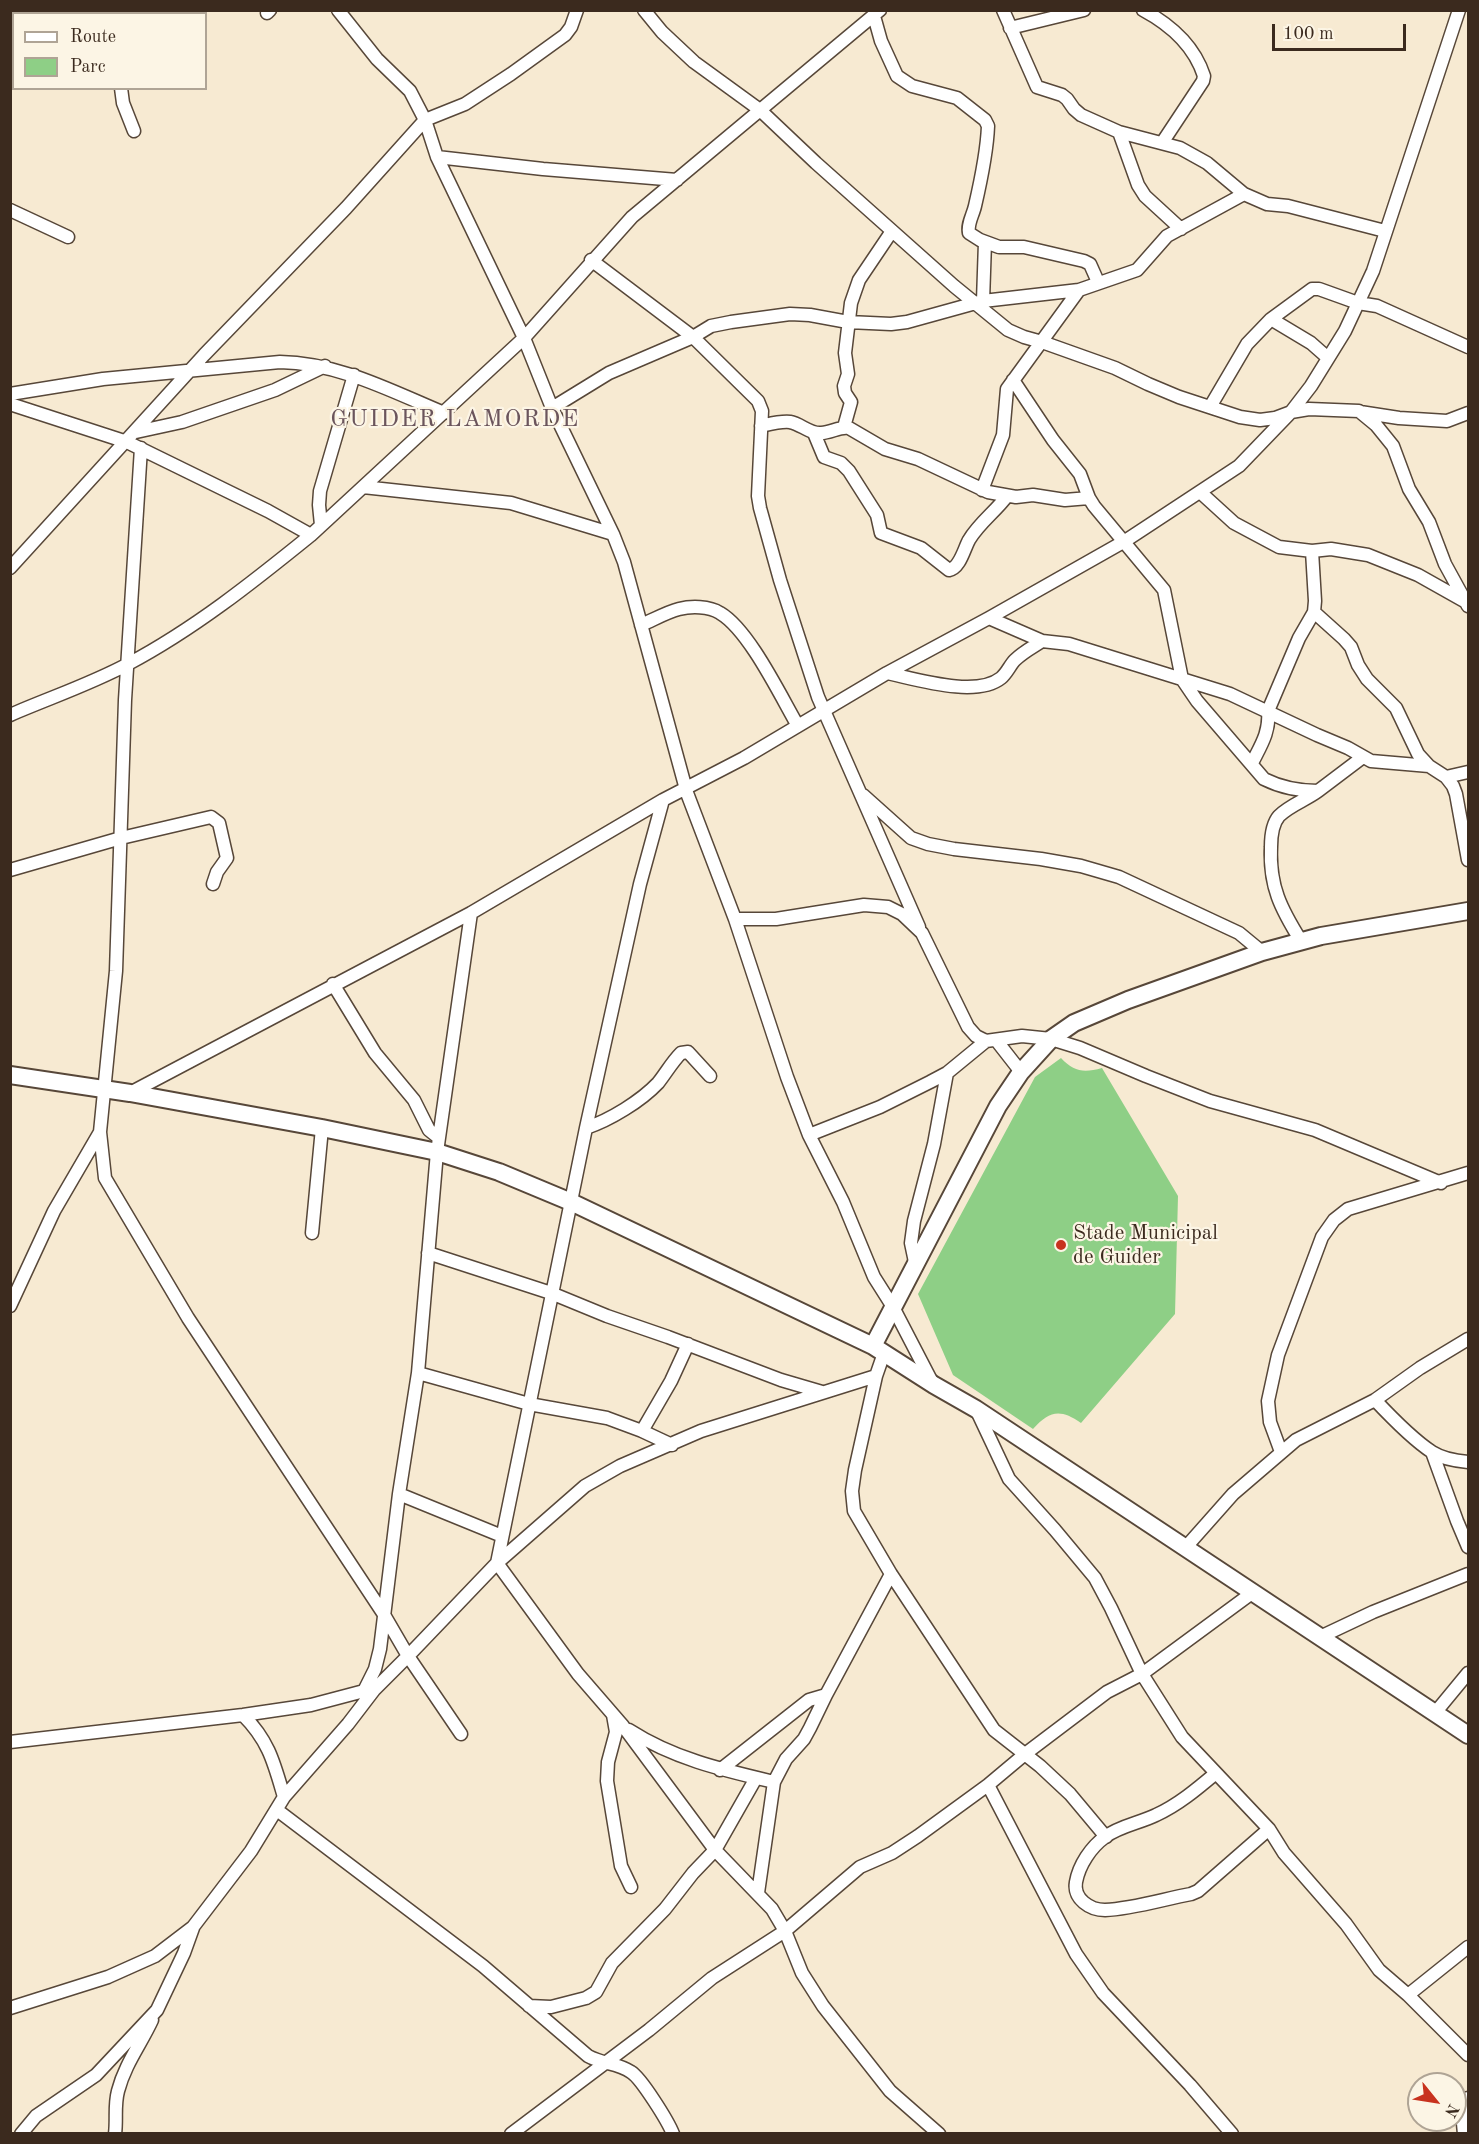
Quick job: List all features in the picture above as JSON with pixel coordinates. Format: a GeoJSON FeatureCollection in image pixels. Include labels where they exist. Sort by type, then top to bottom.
{"type":"FeatureCollection","features":[{"type":"Feature","properties":{"kind":"main road"},"geometry":{"type":"LineString","coordinates":[[879,1349],[893,1307],[915,1262],[998,1106],[1021,1072],[1051,1039],[1074,1023],[1128,1000],[1262,952],[1322,936],[1468,911]]}},
{"type":"Feature","properties":{"kind":"main road"},"geometry":{"type":"LineString","coordinates":[[10,1075],[130,1093],[322,1128],[438,1145],[571,1202],[879,1349],[976,1409],[1468,1735]]}},
{"type":"Feature","properties":{"kind":"street"},"geometry":{"type":"LineString","coordinates":[[10,568],[189,372],[346,208],[424,120],[465,104],[512,74],[568,32],[577,10]]}},
{"type":"Feature","properties":{"kind":"street"},"geometry":{"type":"LineString","coordinates":[[644,10],[662,32],[694,62],[760,110],[892,231],[979,302],[1008,330],[1115,368],[1148,384],[1240,417],[1260,420],[1309,409],[1359,411],[1399,418],[1447,421],[1468,413]]}},
{"type":"Feature","properties":{"kind":"street"},"geometry":{"type":"LineString","coordinates":[[1003,10],[1037,87],[1062,95],[1081,115],[1119,132],[1180,148],[1207,163],[1244,194],[1267,204],[1288,206],[1385,231]]}},
{"type":"Feature","properties":{"kind":"street"},"geometry":{"type":"LineString","coordinates":[[1010,28],[1084,10]]}},
{"type":"Feature","properties":{"kind":"street"},"geometry":{"type":"LineString","coordinates":[[1143,10],[1174,30],[1188,44],[1204,76],[1162,144]]}},
{"type":"Feature","properties":{"kind":"street"},"geometry":{"type":"LineString","coordinates":[[130,1093],[471,913],[663,800],[744,758],[887,673],[1125,541],[1239,466],[1291,412],[1311,386],[1345,331],[1373,271],[1459,10]]}},
{"type":"Feature","properties":{"kind":"street"},"geometry":{"type":"LineString","coordinates":[[336,11],[377,59],[410,91],[424,120],[437,157],[524,338],[552,408],[613,534],[624,562],[686,787],[735,919],[760,998],[809,1135],[843,1202],[874,1276],[934,1385]]}},
{"type":"Feature","properties":{"kind":"street"},"geometry":{"type":"LineString","coordinates":[[10,715],[128,664],[209,614],[310,535],[524,338],[591,260],[632,217],[877,13],[884,49],[897,76],[912,86],[957,98],[986,120],[988,139],[968,230],[985,242],[999,247],[1024,247],[1084,261],[1090,264],[1098,282]]}},
{"type":"Feature","properties":{"kind":"street"},"geometry":{"type":"LineString","coordinates":[[121,90],[123,103],[135,131]]}},
{"type":"Feature","properties":{"kind":"street"},"geometry":{"type":"LineString","coordinates":[[1119,132],[1138,185],[1145,196],[1181,229]]}},
{"type":"Feature","properties":{"kind":"street"},"geometry":{"type":"LineString","coordinates":[[437,157],[543,169],[677,180]]}},
{"type":"Feature","properties":{"kind":"street"},"geometry":{"type":"LineString","coordinates":[[552,408],[609,373],[693,337],[711,326],[756,317],[790,314],[875,325],[907,322],[979,302],[1080,290],[1137,270],[1167,236],[1244,194]]}},
{"type":"Feature","properties":{"kind":"street"},"geometry":{"type":"LineString","coordinates":[[10,210],[68,237]]}},
{"type":"Feature","properties":{"kind":"street"},"geometry":{"type":"LineString","coordinates":[[844,427],[851,402],[845,393],[848,374],[845,353],[855,286],[892,231]]}},
{"type":"Feature","properties":{"kind":"street"},"geometry":{"type":"LineString","coordinates":[[979,302],[985,242]]}},
{"type":"Feature","properties":{"kind":"street"},"geometry":{"type":"LineString","coordinates":[[591,260],[693,337],[758,401],[762,411],[758,496],[760,508],[780,580],[824,710],[922,933],[968,1027],[976,1036],[991,1041],[1021,1072]]}},
{"type":"Feature","properties":{"kind":"street"},"geometry":{"type":"LineString","coordinates":[[1210,407],[1247,344],[1271,319],[1312,289],[1358,303],[1377,306],[1468,347]]}},
{"type":"Feature","properties":{"kind":"street"},"geometry":{"type":"LineString","coordinates":[[981,490],[1003,435],[1007,389],[1080,290]]}},
{"type":"Feature","properties":{"kind":"street"},"geometry":{"type":"LineString","coordinates":[[1271,319],[1311,343],[1328,358]]}},
{"type":"Feature","properties":{"kind":"street"},"geometry":{"type":"LineString","coordinates":[[10,394],[103,379],[280,362],[303,362],[354,375],[444,413]]}},
{"type":"Feature","properties":{"kind":"street"},"geometry":{"type":"LineString","coordinates":[[136,432],[182,422],[264,394],[325,366]]}},
{"type":"Feature","properties":{"kind":"street"},"geometry":{"type":"LineString","coordinates":[[321,525],[320,491],[354,375]]}},
{"type":"Feature","properties":{"kind":"street"},"geometry":{"type":"LineString","coordinates":[[1013,380],[1053,440],[1080,474],[1089,498],[1164,590],[1182,680],[1197,701],[1264,779],[1272,783],[1318,791]]}},
{"type":"Feature","properties":{"kind":"street"},"geometry":{"type":"LineString","coordinates":[[10,404],[141,448],[310,535]]}},
{"type":"Feature","properties":{"kind":"street"},"geometry":{"type":"LineString","coordinates":[[1359,411],[1376,425],[1393,446],[1409,489],[1429,522],[1445,564],[1467,604]]}},
{"type":"Feature","properties":{"kind":"street"},"geometry":{"type":"LineString","coordinates":[[761,426],[790,422],[814,433],[844,427],[885,449],[918,459],[981,490],[1007,496],[1033,495],[1065,500],[1089,498]]}},
{"type":"Feature","properties":{"kind":"street"},"geometry":{"type":"LineString","coordinates":[[814,433],[824,457],[841,463],[849,471],[877,515],[881,533],[921,548],[949,570],[956,567],[973,534],[998,509],[1007,496]]}},
{"type":"Feature","properties":{"kind":"street"},"geometry":{"type":"LineString","coordinates":[[141,448],[128,664],[116,971],[100,1132],[105,1178],[188,1318],[461,1734]]}},
{"type":"Feature","properties":{"kind":"street"},"geometry":{"type":"LineString","coordinates":[[363,487],[511,503],[613,534]]}},
{"type":"Feature","properties":{"kind":"street"},"geometry":{"type":"LineString","coordinates":[[1200,492],[1234,523],[1279,547],[1312,551],[1331,549],[1368,555],[1418,575],[1467,604]]}},
{"type":"Feature","properties":{"kind":"street"},"geometry":{"type":"LineString","coordinates":[[1252,763],[1267,734],[1268,711],[1299,638],[1314,612],[1315,582],[1312,551]]}},
{"type":"Feature","properties":{"kind":"street"},"geometry":{"type":"LineString","coordinates":[[641,626],[678,609],[704,608],[718,611],[732,621],[755,653],[798,726]]}},
{"type":"Feature","properties":{"kind":"street"},"geometry":{"type":"LineString","coordinates":[[1314,612],[1351,647],[1367,679],[1396,708],[1418,754],[1429,766],[1446,777],[1453,786],[1468,860]]}},
{"type":"Feature","properties":{"kind":"street"},"geometry":{"type":"LineString","coordinates":[[989,618],[1042,641],[1069,644],[1230,694],[1363,757],[1380,762],[1429,766]]}},
{"type":"Feature","properties":{"kind":"street"},"geometry":{"type":"LineString","coordinates":[[887,673],[959,686],[978,686],[999,680],[1014,661],[1042,641]]}},
{"type":"Feature","properties":{"kind":"street"},"geometry":{"type":"LineString","coordinates":[[1301,942],[1285,915],[1269,869],[1274,824],[1280,816],[1363,757]]}},
{"type":"Feature","properties":{"kind":"street"},"geometry":{"type":"LineString","coordinates":[[1446,777],[1468,772]]}},
{"type":"Feature","properties":{"kind":"street"},"geometry":{"type":"LineString","coordinates":[[860,793],[911,838],[954,849],[1081,866],[1119,878],[1239,933],[1262,952]]}},
{"type":"Feature","properties":{"kind":"street"},"geometry":{"type":"LineString","coordinates":[[663,800],[640,884],[586,1128],[497,1563],[578,1674],[623,1726],[715,1850],[772,1909],[785,1930],[802,1973],[823,2006],[890,2091],[939,2133]]}},
{"type":"Feature","properties":{"kind":"street"},"geometry":{"type":"LineString","coordinates":[[10,870],[121,838],[211,817],[219,823],[227,858],[217,872],[213,884]]}},
{"type":"Feature","properties":{"kind":"street"},"geometry":{"type":"LineString","coordinates":[[735,919],[776,918],[864,905],[888,907],[902,914],[922,933]]}},
{"type":"Feature","properties":{"kind":"street"},"geometry":{"type":"LineString","coordinates":[[10,2008],[108,1977],[155,1956],[193,1927],[251,1851],[284,1797],[348,1724],[369,1690],[380,1649],[399,1494],[418,1373],[438,1145],[471,913]]}},
{"type":"Feature","properties":{"kind":"street"},"geometry":{"type":"LineString","coordinates":[[333,984],[375,1053],[414,1100],[438,1145]]}},
{"type":"Feature","properties":{"kind":"street"},"geometry":{"type":"LineString","coordinates":[[809,1135],[880,1107],[946,1073],[991,1041],[1022,1036],[1051,1039],[1105,1057],[1210,1101],[1315,1130],[1441,1183]]}},
{"type":"Feature","properties":{"kind":"street"},"geometry":{"type":"LineString","coordinates":[[586,1128],[604,1122],[643,1095],[657,1083],[681,1053],[688,1053],[699,1061],[710,1076]]}},
{"type":"Feature","properties":{"kind":"street"},"geometry":{"type":"LineString","coordinates":[[915,1262],[911,1243],[914,1221],[934,1144],[946,1073]]}},
{"type":"Feature","properties":{"kind":"street"},"geometry":{"type":"LineString","coordinates":[[312,1233],[322,1128]]}},
{"type":"Feature","properties":{"kind":"street"},"geometry":{"type":"LineString","coordinates":[[10,1305],[54,1211],[100,1132]]}},
{"type":"Feature","properties":{"kind":"street"},"geometry":{"type":"LineString","coordinates":[[1281,1452],[1270,1422],[1268,1401],[1278,1355],[1322,1236],[1334,1220],[1348,1209],[1441,1183],[1468,1173]]}},
{"type":"Feature","properties":{"kind":"street"},"geometry":{"type":"LineString","coordinates":[[428,1253],[551,1293],[781,1380],[822,1392]]}},
{"type":"Feature","properties":{"kind":"street"},"geometry":{"type":"LineString","coordinates":[[1186,1547],[1233,1494],[1281,1452],[1308,1434],[1375,1400],[1420,1368],[1468,1339]]}},
{"type":"Feature","properties":{"kind":"street"},"geometry":{"type":"LineString","coordinates":[[642,1431],[672,1381],[688,1344]]}},
{"type":"Feature","properties":{"kind":"street"},"geometry":{"type":"LineString","coordinates":[[879,1349],[876,1376],[855,1470],[852,1491],[854,1511],[891,1574],[994,1730],[1070,1794],[1106,1837]]}},
{"type":"Feature","properties":{"kind":"street"},"geometry":{"type":"LineString","coordinates":[[418,1373],[529,1404],[607,1418],[672,1444]]}},
{"type":"Feature","properties":{"kind":"street"},"geometry":{"type":"LineString","coordinates":[[10,1742],[243,1715],[311,1705],[369,1690],[408,1656],[497,1563],[585,1486],[620,1466],[701,1431],[749,1418],[876,1376]]}},
{"type":"Feature","properties":{"kind":"street"},"geometry":{"type":"LineString","coordinates":[[1375,1400],[1432,1452],[1452,1461],[1468,1462]]}},
{"type":"Feature","properties":{"kind":"street"},"geometry":{"type":"LineString","coordinates":[[976,1409],[1008,1479],[1095,1578],[1142,1674],[1182,1737],[1269,1829],[1284,1853],[1346,1924],[1379,1970],[1408,1995],[1468,2055]]}},
{"type":"Feature","properties":{"kind":"street"},"geometry":{"type":"LineString","coordinates":[[1432,1452],[1468,1547]]}},
{"type":"Feature","properties":{"kind":"street"},"geometry":{"type":"LineString","coordinates":[[399,1494],[502,1536]]}},
{"type":"Feature","properties":{"kind":"street"},"geometry":{"type":"LineString","coordinates":[[758,1893],[774,1782],[786,1759],[804,1739],[891,1574]]}},
{"type":"Feature","properties":{"kind":"street"},"geometry":{"type":"LineString","coordinates":[[1320,1637],[1373,1612],[1468,1574]]}},
{"type":"Feature","properties":{"kind":"street"},"geometry":{"type":"LineString","coordinates":[[511,2133],[650,2030],[712,1978],[785,1930],[860,1867],[892,1853],[988,1785],[1107,1692],[1142,1674],[1252,1593]]}},
{"type":"Feature","properties":{"kind":"street"},"geometry":{"type":"LineString","coordinates":[[1435,1713],[1468,1673]]}},
{"type":"Feature","properties":{"kind":"street"},"geometry":{"type":"LineString","coordinates":[[720,1770],[809,1701],[826,1695]]}},
{"type":"Feature","properties":{"kind":"street"},"geometry":{"type":"LineString","coordinates":[[612,1713],[616,1732],[608,1762],[607,1781],[621,1866],[631,1887]]}},
{"type":"Feature","properties":{"kind":"street"},"geometry":{"type":"LineString","coordinates":[[243,1715],[266,1742],[284,1797]]}},
{"type":"Feature","properties":{"kind":"street"},"geometry":{"type":"LineString","coordinates":[[623,1726],[647,1742],[673,1754],[720,1770],[774,1782]]}},
{"type":"Feature","properties":{"kind":"street"},"geometry":{"type":"LineString","coordinates":[[1216,1773],[1194,1791],[1158,1814],[1106,1837],[1094,1847],[1082,1864],[1075,1886],[1076,1893],[1087,1906],[1105,1910],[1191,1894],[1198,1891],[1269,1829]]}},
{"type":"Feature","properties":{"kind":"street"},"geometry":{"type":"LineString","coordinates":[[529,2006],[551,2007],[585,1998],[596,1992],[612,1963],[665,1909],[693,1873],[715,1850],[756,1778]]}},
{"type":"Feature","properties":{"kind":"street"},"geometry":{"type":"LineString","coordinates":[[988,1785],[1081,1962],[1103,1993],[1183,2076],[1226,2132]]}},
{"type":"Feature","properties":{"kind":"street"},"geometry":{"type":"LineString","coordinates":[[277,1810],[483,1966],[588,2056],[632,2072],[662,2112],[673,2133]]}},
{"type":"Feature","properties":{"kind":"street"},"geometry":{"type":"LineString","coordinates":[[115,2133],[116,2103],[125,2068],[145,2037],[184,1953],[193,1927]]}},
{"type":"Feature","properties":{"kind":"street"},"geometry":{"type":"LineString","coordinates":[[1408,1995],[1468,1947]]}},
{"type":"Feature","properties":{"kind":"street"},"geometry":{"type":"LineString","coordinates":[[21,2133],[36,2116],[96,2075],[157,2010]]}},
{"type":"Feature","properties":{"kind":"street"},"geometry":{"type":"LineString","coordinates":[[1464,2133],[1462,2113],[1468,2098]]}},
{"type":"Feature","properties":{"kind":"green space","name":"Stade Municipal de Guider"},"geometry":{"type":"Polygon","coordinates":[[[1061,1058],[1075,1069],[1090,1071],[1102,1068],[1178,1196],[1175,1314],[1081,1423],[1067,1415],[1055,1414],[1044,1418],[1033,1429],[953,1375],[918,1294],[1035,1077],[1061,1058]]]}},
{"type":"Feature","properties":{"kind":"place","name":"Stade Municipal de Guider"},"geometry":{"type":"Point","coordinates":[1061,1245]}},
{"type":"Feature","properties":{"kind":"district","name":"GUIDER LAMORDE"},"geometry":{"type":"Point","coordinates":[455,420]}}]}
